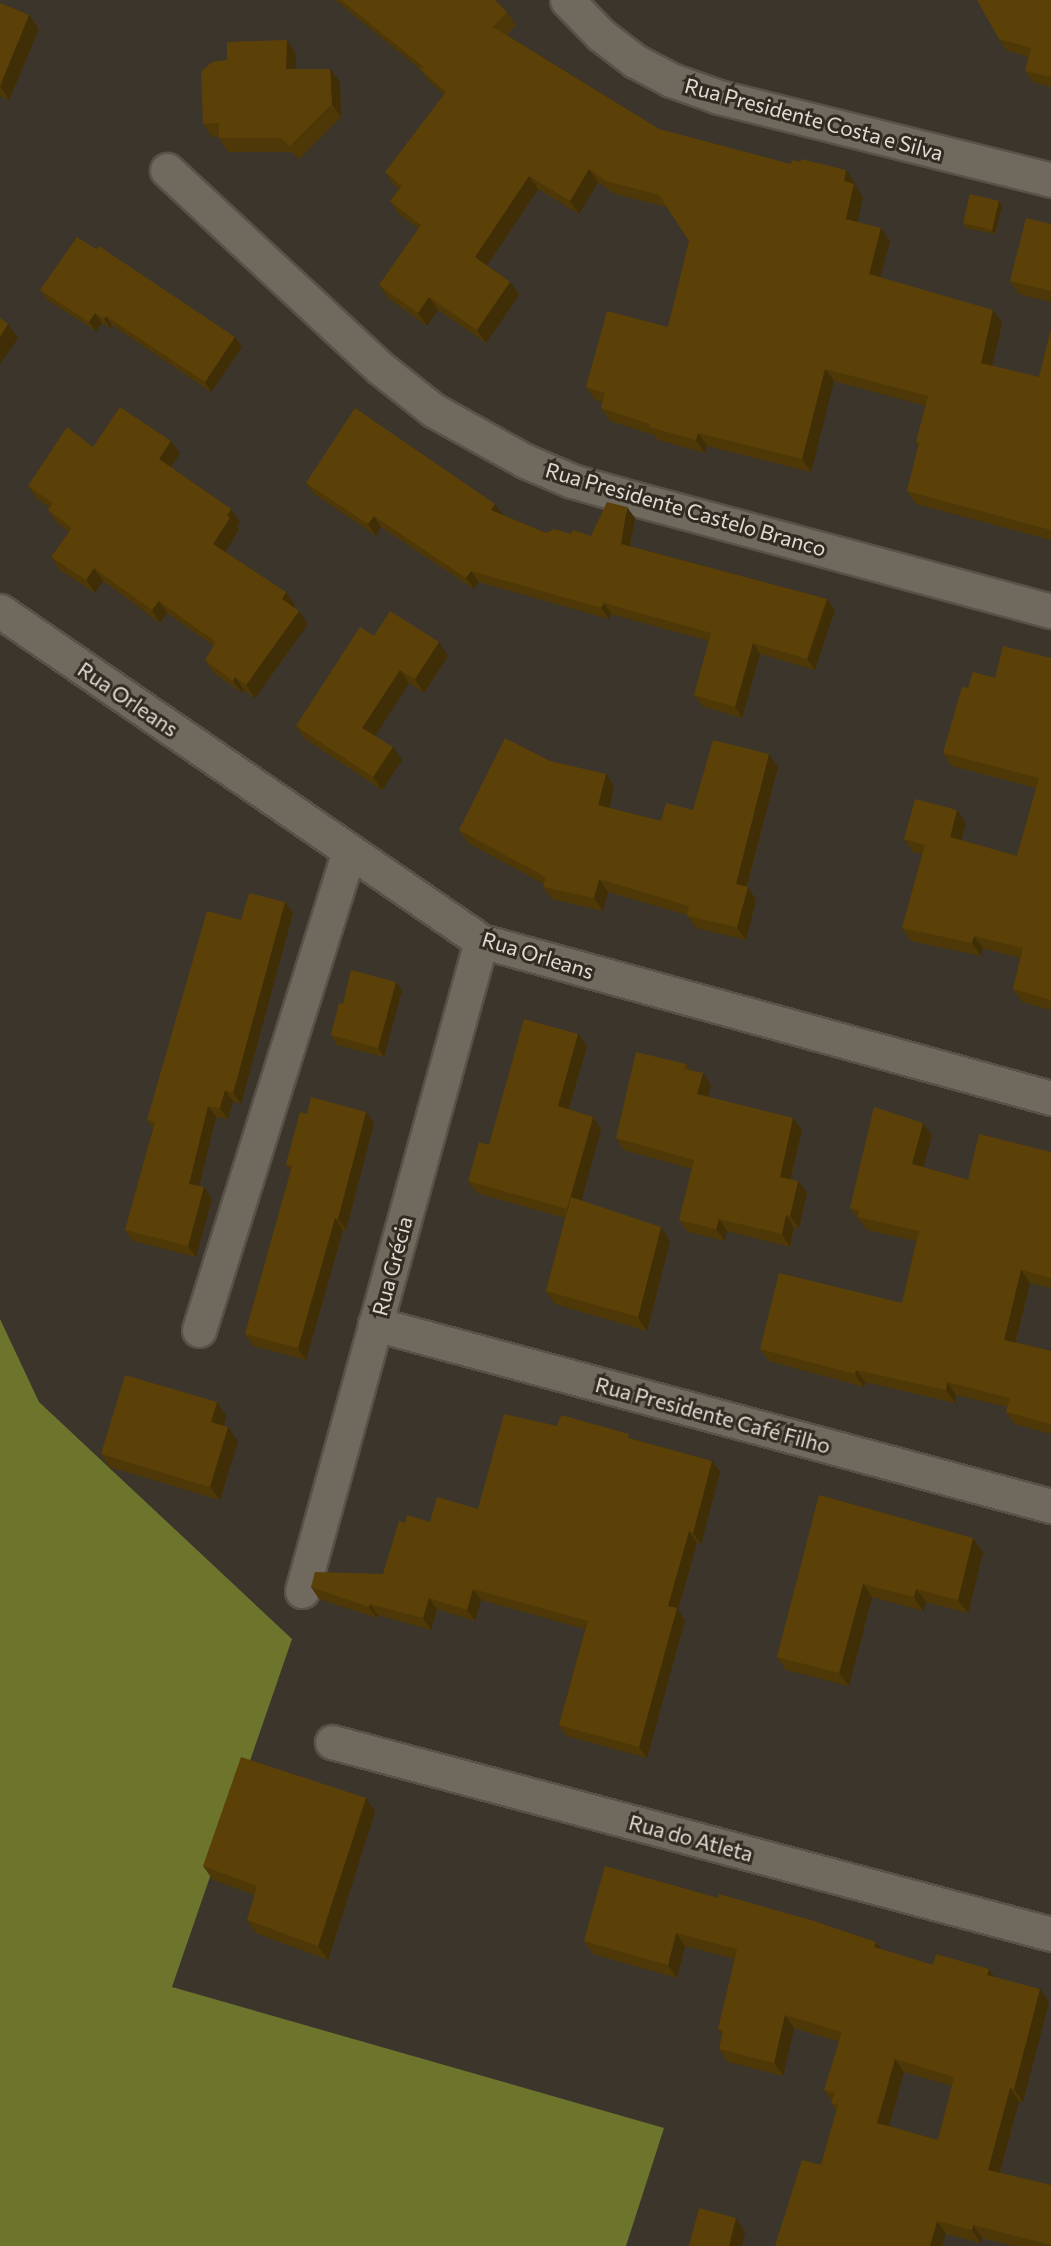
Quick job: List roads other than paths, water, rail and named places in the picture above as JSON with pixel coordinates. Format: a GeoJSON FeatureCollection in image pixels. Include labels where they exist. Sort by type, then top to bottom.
{"type":"FeatureCollection","features":[{"type":"Feature","properties":{"kind":"street","name":"Rua Presidente Costa e Silva"},"geometry":{"type":"LineString","coordinates":[[567,0],[601,35],[627,55],[671,80],[719,97],[1051,180]]}},
{"type":"Feature","properties":{"kind":"street","name":"Rua Presidente Castelo Branco"},"geometry":{"type":"LineString","coordinates":[[167,170],[379,367],[433,411],[525,461],[572,481],[1051,611]]}},
{"type":"Feature","properties":{"kind":"street","name":"Rua Orleans"},"geometry":{"type":"LineString","coordinates":[[0,611],[481,940],[1051,1098]]}},
{"type":"Feature","properties":{"kind":"street"},"geometry":{"type":"LineString","coordinates":[[199,1330],[349,850]]}},
{"type":"Feature","properties":{"kind":"street","name":"Rua Grécia"},"geometry":{"type":"LineString","coordinates":[[302,1591],[481,940]]}},
{"type":"Feature","properties":{"kind":"street","name":"Rua Presidente Café Filho"},"geometry":{"type":"LineString","coordinates":[[375,1324],[1051,1506]]}},
{"type":"Feature","properties":{"kind":"street","name":"Rua do Atleta"},"geometry":{"type":"LineString","coordinates":[[332,1742],[1051,1934]]}}]}
